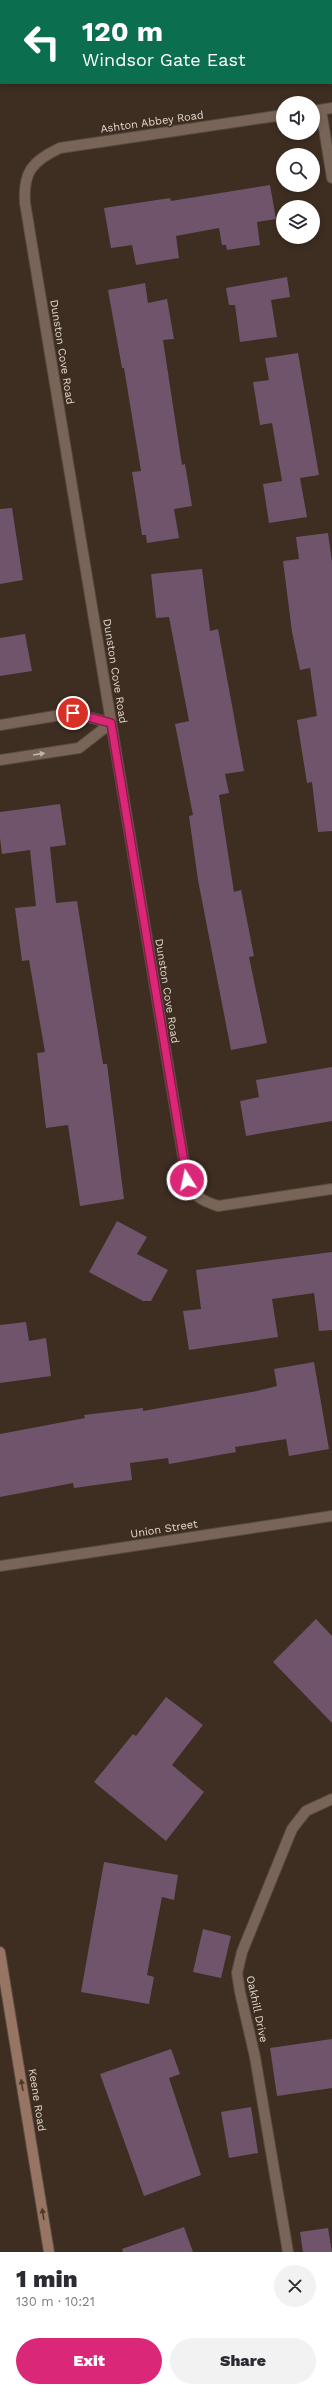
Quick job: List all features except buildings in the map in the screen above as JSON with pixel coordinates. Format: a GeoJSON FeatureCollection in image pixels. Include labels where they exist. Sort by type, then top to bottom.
{"type":"FeatureCollection","features":[{"type":"Feature","properties":{"kind":"main road","name":"Keene Road"},"geometry":{"type":"LineString","coordinates":[[0,1952],[49,2252]]}},
{"type":"Feature","properties":{"kind":"main road"},"geometry":{"type":"LineString","coordinates":[[0,1987],[11,2020]]}},
{"type":"Feature","properties":{"kind":"street"},"geometry":{"type":"LineString","coordinates":[[320,110],[332,108]]}},
{"type":"Feature","properties":{"kind":"street","name":"Ashton Abbey Road"},"geometry":{"type":"LineString","coordinates":[[31,168],[43,156],[60,148],[276,117]]}},
{"type":"Feature","properties":{"kind":"street"},"geometry":{"type":"LineString","coordinates":[[320,124],[332,178]]}},
{"type":"Feature","properties":{"kind":"street","name":"Dunston Cove Road"},"geometry":{"type":"LineString","coordinates":[[31,168],[24,185],[25,204],[187,1180],[194,1194],[218,1206],[332,1189]]}},
{"type":"Feature","properties":{"kind":"street"},"geometry":{"type":"LineString","coordinates":[[0,725],[73,713],[111,723]]}},
{"type":"Feature","properties":{"kind":"street"},"geometry":{"type":"LineString","coordinates":[[0,760],[78,748],[111,723]]}},
{"type":"Feature","properties":{"kind":"street","name":"Union Street"},"geometry":{"type":"LineString","coordinates":[[0,1566],[332,1516]]}},
{"type":"Feature","properties":{"kind":"street","name":"Oakhill Drive"},"geometry":{"type":"LineString","coordinates":[[288,2252],[255,2057],[237,1973],[242,1952],[292,1830],[306,1811],[332,1799]]}},
{"type":"Feature","properties":{"kind":"route"},"geometry":{"type":"LineString","coordinates":[[73,713],[111,723],[170,1087],[187,1180]]}}]}
